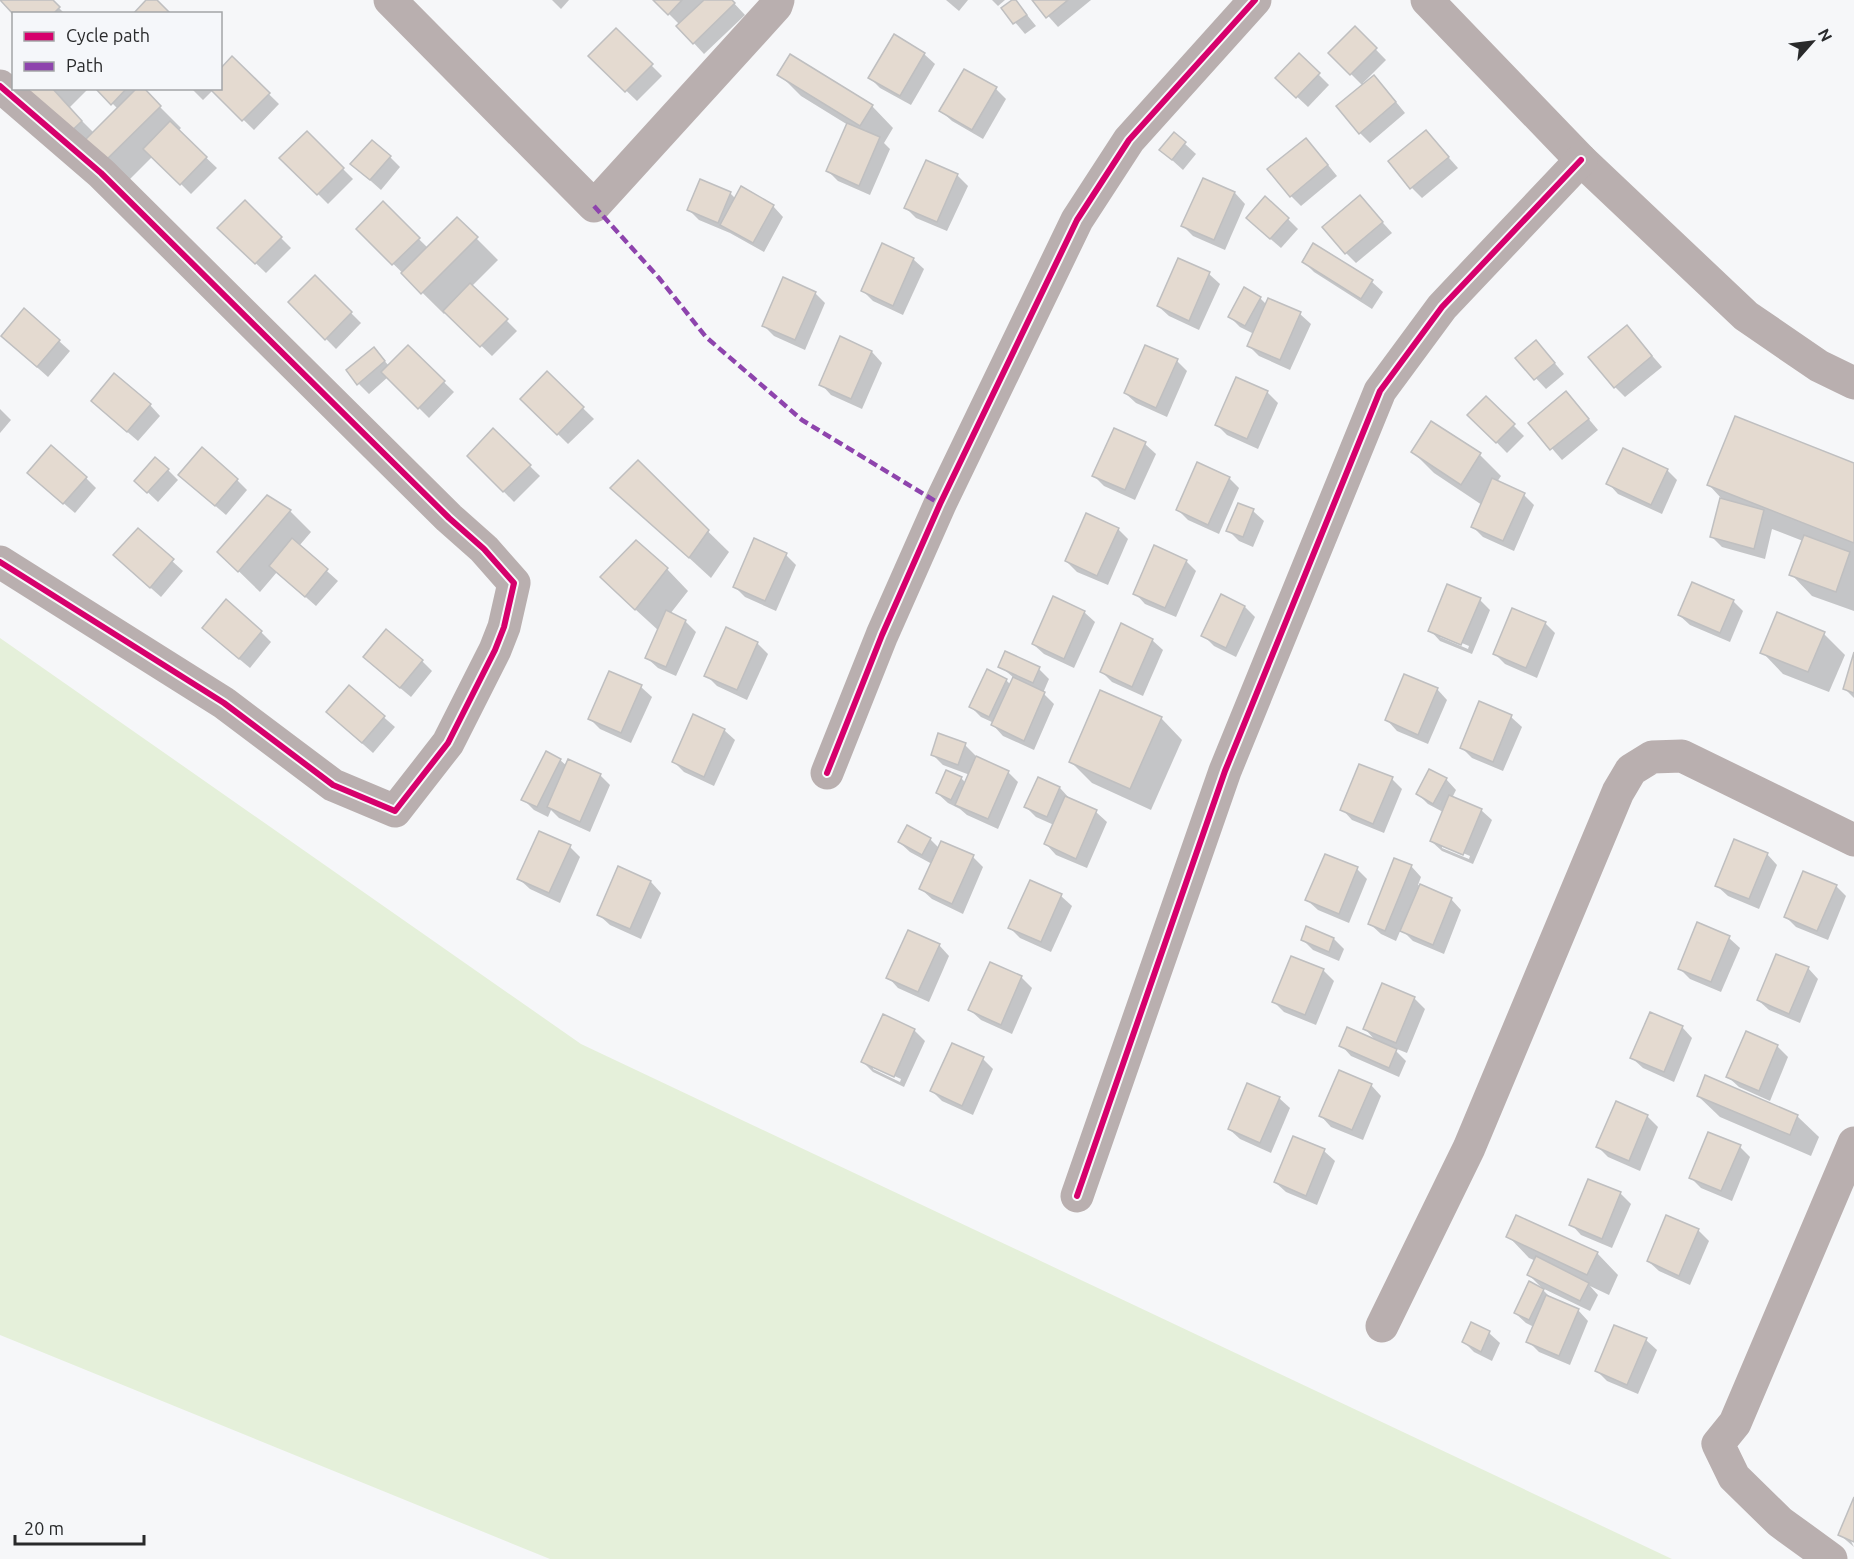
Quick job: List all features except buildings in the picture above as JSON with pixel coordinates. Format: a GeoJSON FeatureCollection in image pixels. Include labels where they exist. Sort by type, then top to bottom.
{"type":"FeatureCollection","features":[{"type":"Feature","properties":{"kind":"street"},"geometry":{"type":"LineString","coordinates":[[390,0],[594,206],[776,6],[778,0]]}},
{"type":"Feature","properties":{"kind":"street"},"geometry":{"type":"LineString","coordinates":[[827,773],[882,635],[940,504],[1077,220],[1129,140],[1255,0]]}},
{"type":"Feature","properties":{"kind":"street"},"geometry":{"type":"LineString","coordinates":[[1427,0],[1581,160],[1746,316],[1819,366],[1854,383]]}},
{"type":"Feature","properties":{"kind":"street"},"geometry":{"type":"LineString","coordinates":[[0,86],[101,173],[441,510],[484,549],[514,584],[504,627],[495,651],[448,743],[395,811],[333,784],[224,703],[0,562]]}},
{"type":"Feature","properties":{"kind":"street"},"geometry":{"type":"LineString","coordinates":[[1077,1196],[1225,771],[1380,391],[1442,307],[1581,160]]}},
{"type":"Feature","properties":{"kind":"street"},"geometry":{"type":"LineString","coordinates":[[1382,1326],[1469,1149],[1618,792],[1631,770],[1652,757],[1682,756],[1854,840]]}},
{"type":"Feature","properties":{"kind":"street"},"geometry":{"type":"LineString","coordinates":[[1831,1559],[1780,1522],[1734,1478],[1718,1443],[1735,1423],[1854,1143]]}},
{"type":"Feature","properties":{"kind":"green space"},"geometry":{"type":"Polygon","coordinates":[[[0,638],[581,1044],[1672,1559],[550,1559],[0,1335],[0,638]]]}},
{"type":"Feature","properties":{"kind":"marked path"},"geometry":{"type":"LineString","coordinates":[[594,206],[659,278],[706,337],[802,420],[940,504]]}},
{"type":"Feature","properties":{"kind":"cycle path"},"geometry":{"type":"LineString","coordinates":[[827,773],[882,635],[940,504],[1077,220],[1129,140],[1255,0]]}},
{"type":"Feature","properties":{"kind":"cycle path"},"geometry":{"type":"LineString","coordinates":[[0,86],[101,173],[449,518],[484,549],[514,583],[504,627],[495,650],[448,743],[395,811],[333,785],[224,703],[0,562]]}},
{"type":"Feature","properties":{"kind":"cycle path"},"geometry":{"type":"LineString","coordinates":[[1077,1196],[1225,771],[1380,391],[1442,307],[1581,160]]}}]}
